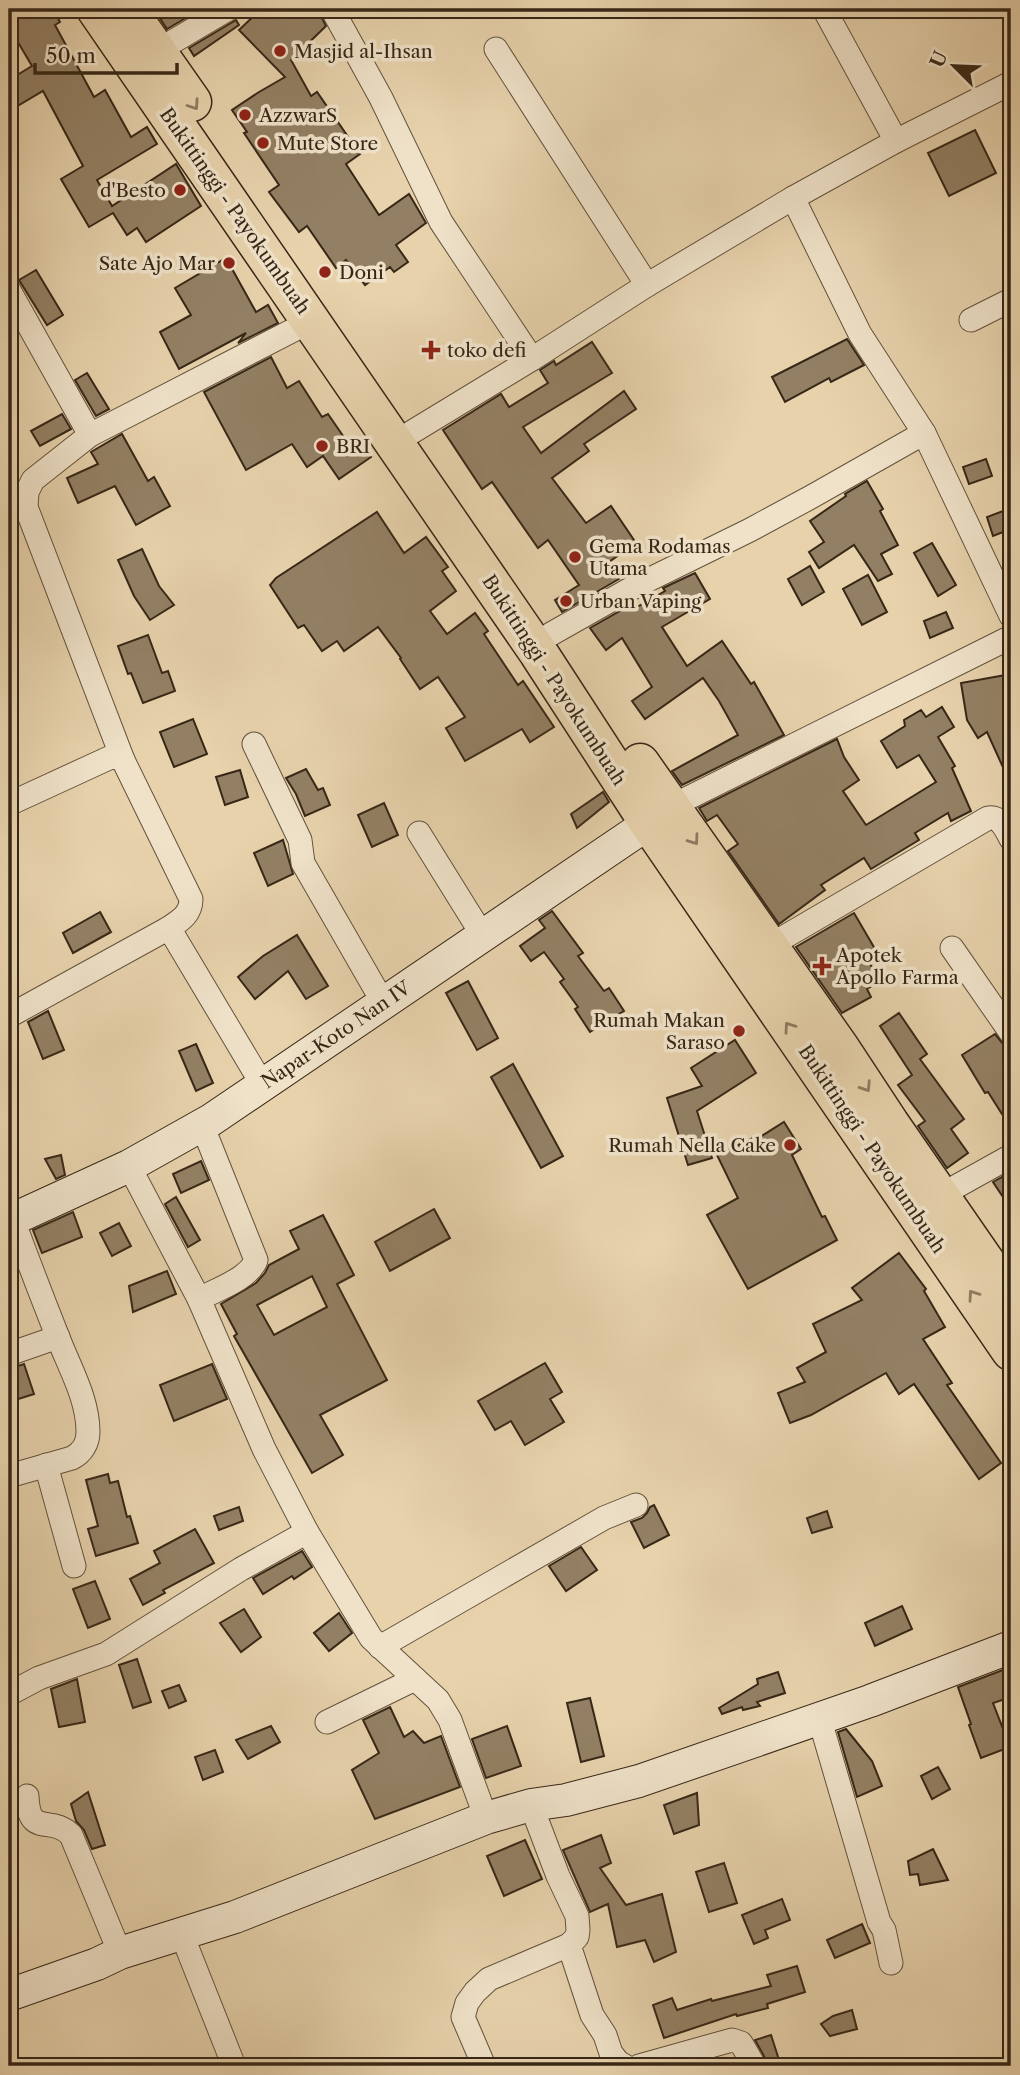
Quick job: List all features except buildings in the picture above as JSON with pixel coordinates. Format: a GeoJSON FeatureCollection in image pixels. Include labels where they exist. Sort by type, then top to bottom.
{"type":"FeatureCollection","features":[{"type":"Feature","properties":{"kind":"highway","name":"Bukittinggi - Payokumbuah"},"geometry":{"type":"LineString","coordinates":[[96,9],[538,652],[660,815],[827,1056],[878,1132],[1011,1351]]}},
{"type":"Feature","properties":{"kind":"highway","name":"Bukittinggi - Payokumbuah"},"geometry":{"type":"LineString","coordinates":[[127,9],[551,634],[660,815],[769,946],[827,1056]]}},
{"type":"Feature","properties":{"kind":"highway","name":"Bukittinggi - Payokumbuah"},"geometry":{"type":"LineString","coordinates":[[878,1132],[941,1195],[1011,1298]]}},
{"type":"Feature","properties":{"kind":"street"},"geometry":{"type":"LineString","coordinates":[[158,51],[228,9]]}},
{"type":"Feature","properties":{"kind":"street"},"geometry":{"type":"LineString","coordinates":[[332,9],[381,98],[441,222],[532,359]]}},
{"type":"Feature","properties":{"kind":"street"},"geometry":{"type":"LineString","coordinates":[[824,9],[896,141]]}},
{"type":"Feature","properties":{"kind":"street"},"geometry":{"type":"LineString","coordinates":[[496,49],[647,285]]}},
{"type":"Feature","properties":{"kind":"street"},"geometry":{"type":"LineString","coordinates":[[412,432],[647,285],[793,198],[896,141],[1011,83]]}},
{"type":"Feature","properties":{"kind":"street"},"geometry":{"type":"LineString","coordinates":[[793,198],[860,334],[925,433],[1011,616]]}},
{"type":"Feature","properties":{"kind":"street"},"geometry":{"type":"LineString","coordinates":[[9,290],[90,435]]}},
{"type":"Feature","properties":{"kind":"street"},"geometry":{"type":"LineString","coordinates":[[971,320],[1011,300]]}},
{"type":"Feature","properties":{"kind":"street"},"geometry":{"type":"LineString","coordinates":[[9,1016],[169,928],[183,919],[191,908],[191,899],[123,760],[26,507],[27,492],[33,480],[90,435],[311,321]]}},
{"type":"Feature","properties":{"kind":"street"},"geometry":{"type":"LineString","coordinates":[[551,634],[634,587],[811,498],[925,433]]}},
{"type":"Feature","properties":{"kind":"street"},"geometry":{"type":"LineString","coordinates":[[660,815],[1011,637]]}},
{"type":"Feature","properties":{"kind":"street"},"geometry":{"type":"LineString","coordinates":[[254,744],[300,840],[303,863],[384,1004]]}},
{"type":"Feature","properties":{"kind":"street"},"geometry":{"type":"LineString","coordinates":[[9,804],[109,758],[123,760]]}},
{"type":"Feature","properties":{"kind":"street","name":"Napar-Koto Nan IV"},"geometry":{"type":"LineString","coordinates":[[11,1220],[129,1167],[202,1125],[660,815]]}},
{"type":"Feature","properties":{"kind":"street"},"geometry":{"type":"LineString","coordinates":[[769,946],[988,818],[998,819],[1011,839]]}},
{"type":"Feature","properties":{"kind":"street"},"geometry":{"type":"LineString","coordinates":[[419,832],[483,936]]}},
{"type":"Feature","properties":{"kind":"street"},"geometry":{"type":"LineString","coordinates":[[169,928],[262,1084]]}},
{"type":"Feature","properties":{"kind":"street"},"geometry":{"type":"LineString","coordinates":[[953,948],[1011,1033]]}},
{"type":"Feature","properties":{"kind":"street"},"geometry":{"type":"LineString","coordinates":[[199,1299],[247,1274],[256,1259],[202,1125]]}},
{"type":"Feature","properties":{"kind":"street"},"geometry":{"type":"LineString","coordinates":[[941,1195],[1011,1156]]}},
{"type":"Feature","properties":{"kind":"street"},"geometry":{"type":"LineString","coordinates":[[129,1167],[199,1299],[264,1449],[307,1532],[364,1629],[438,1700],[450,1720],[486,1818]]}},
{"type":"Feature","properties":{"kind":"street"},"geometry":{"type":"LineString","coordinates":[[9,1476],[65,1461],[79,1454],[89,1434],[81,1392],[11,1220]]}},
{"type":"Feature","properties":{"kind":"street"},"geometry":{"type":"LineString","coordinates":[[9,1354],[58,1337]]}},
{"type":"Feature","properties":{"kind":"street"},"geometry":{"type":"LineString","coordinates":[[46,1465],[74,1566]]}},
{"type":"Feature","properties":{"kind":"street"},"geometry":{"type":"LineString","coordinates":[[380,1647],[604,1518],[636,1504]]}},
{"type":"Feature","properties":{"kind":"street"},"geometry":{"type":"LineString","coordinates":[[9,1694],[39,1678],[106,1654],[241,1569],[307,1532]]}},
{"type":"Feature","properties":{"kind":"street"},"geometry":{"type":"LineString","coordinates":[[9,1995],[97,1964],[120,1953],[235,1917],[486,1818],[639,1781],[1011,1647]]}},
{"type":"Feature","properties":{"kind":"street"},"geometry":{"type":"LineString","coordinates":[[327,1722],[415,1679]]}},
{"type":"Feature","properties":{"kind":"street"},"geometry":{"type":"LineString","coordinates":[[819,1717],[879,1922],[884,1930],[891,1963]]}},
{"type":"Feature","properties":{"kind":"street"},"geometry":{"type":"LineString","coordinates":[[27,1796],[27,1811],[33,1819],[44,1825],[54,1824],[64,1828],[71,1835],[120,1953]]}},
{"type":"Feature","properties":{"kind":"street"},"geometry":{"type":"LineString","coordinates":[[484,2066],[463,2017],[467,2003],[489,1979],[569,1945],[577,1937],[577,1916],[558,1876],[531,1805]]}},
{"type":"Feature","properties":{"kind":"street"},"geometry":{"type":"LineString","coordinates":[[182,1935],[234,2066]]}},
{"type":"Feature","properties":{"kind":"street"},"geometry":{"type":"LineString","coordinates":[[569,1945],[592,2015],[611,2053],[625,2066]]}},
{"type":"Feature","properties":{"kind":"street"},"geometry":{"type":"LineString","coordinates":[[639,2066],[732,2040],[741,2043],[752,2066]]}},
{"type":"Feature","properties":{"kind":"place","name":"Masjid al-Ihsan"},"geometry":{"type":"Point","coordinates":[280,51]}},
{"type":"Feature","properties":{"kind":"place","name":"AzzwarS"},"geometry":{"type":"Point","coordinates":[245,115]}},
{"type":"Feature","properties":{"kind":"place","name":"Mute Store"},"geometry":{"type":"Point","coordinates":[263,143]}},
{"type":"Feature","properties":{"kind":"place","name":"d'Besto"},"geometry":{"type":"Point","coordinates":[180,190]}},
{"type":"Feature","properties":{"kind":"place","name":"Sate Ajo Mar"},"geometry":{"type":"Point","coordinates":[229,263]}},
{"type":"Feature","properties":{"kind":"place","name":"Doni"},"geometry":{"type":"Point","coordinates":[325,272]}},
{"type":"Feature","properties":{"kind":"place","name":"toko defi"},"geometry":{"type":"Point","coordinates":[431,350]}},
{"type":"Feature","properties":{"kind":"place","name":"BRI"},"geometry":{"type":"Point","coordinates":[322,446]}},
{"type":"Feature","properties":{"kind":"place","name":"Gema Rodamas Utama"},"geometry":{"type":"Point","coordinates":[575,557]}},
{"type":"Feature","properties":{"kind":"place","name":"Urban Vaping"},"geometry":{"type":"Point","coordinates":[566,601]}},
{"type":"Feature","properties":{"kind":"place","name":"Apotek Apollo Farma"},"geometry":{"type":"Point","coordinates":[822,966]}},
{"type":"Feature","properties":{"kind":"place","name":"Rumah Makan Saraso"},"geometry":{"type":"Point","coordinates":[739,1031]}},
{"type":"Feature","properties":{"kind":"place","name":"Rumah Nella Cake"},"geometry":{"type":"Point","coordinates":[790,1145]}}]}
